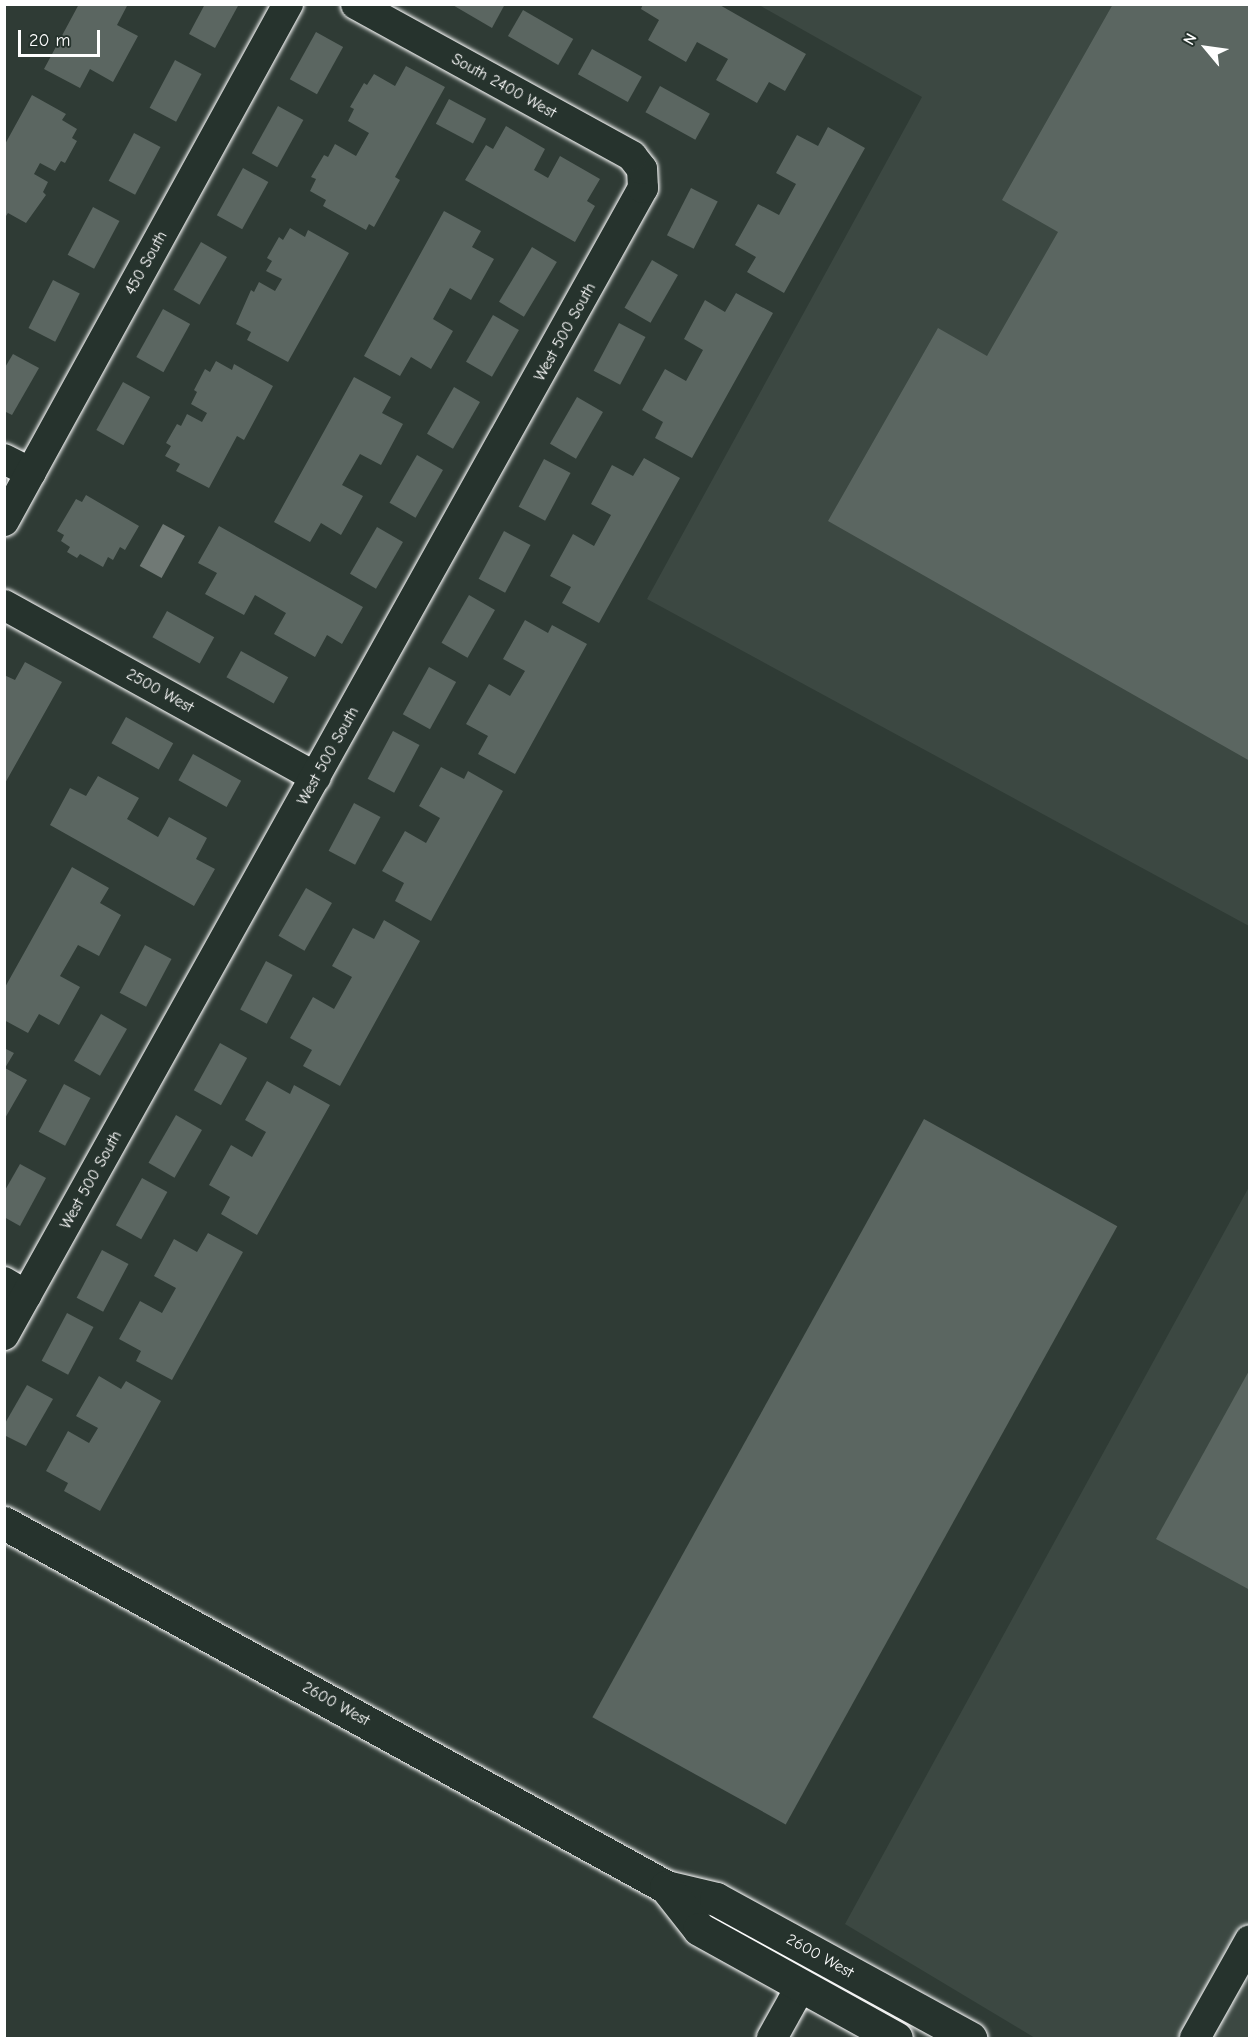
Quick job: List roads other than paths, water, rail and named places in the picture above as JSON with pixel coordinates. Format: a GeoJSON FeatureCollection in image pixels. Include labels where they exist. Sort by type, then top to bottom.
{"type":"FeatureCollection","features":[{"type":"Feature","properties":{"kind":"street","name":"450 South"},"geometry":{"type":"LineString","coordinates":[[8,506],[30,473],[288,4]]}},
{"type":"Feature","properties":{"kind":"street","name":"South 2400 West"},"geometry":{"type":"LineString","coordinates":[[356,4],[632,156],[643,174]]}},
{"type":"Feature","properties":{"kind":"street","name":"West 500 South"},"geometry":{"type":"LineString","coordinates":[[4,1335],[16,1288],[316,777],[639,199],[643,174]]}},
{"type":"Feature","properties":{"kind":"street"},"geometry":{"type":"LineString","coordinates":[[4,459],[30,473]]}},
{"type":"Feature","properties":{"kind":"street","name":"2500 West"},"geometry":{"type":"LineString","coordinates":[[4,605],[316,777]]}},
{"type":"Feature","properties":{"kind":"street","name":"2600 West"},"geometry":{"type":"LineString","coordinates":[[4,1523],[666,1887],[716,1899],[970,2038]]}},
{"type":"Feature","properties":{"kind":"street","name":"2600 West"},"geometry":{"type":"LineString","coordinates":[[666,1887],[699,1929],[896,2038]]}},
{"type":"Feature","properties":{"kind":"street"},"geometry":{"type":"LineString","coordinates":[[1195,2038],[1250,1940]]}},
{"type":"Feature","properties":{"kind":"street"},"geometry":{"type":"LineString","coordinates":[[772,2038],[801,1986]]}}]}
